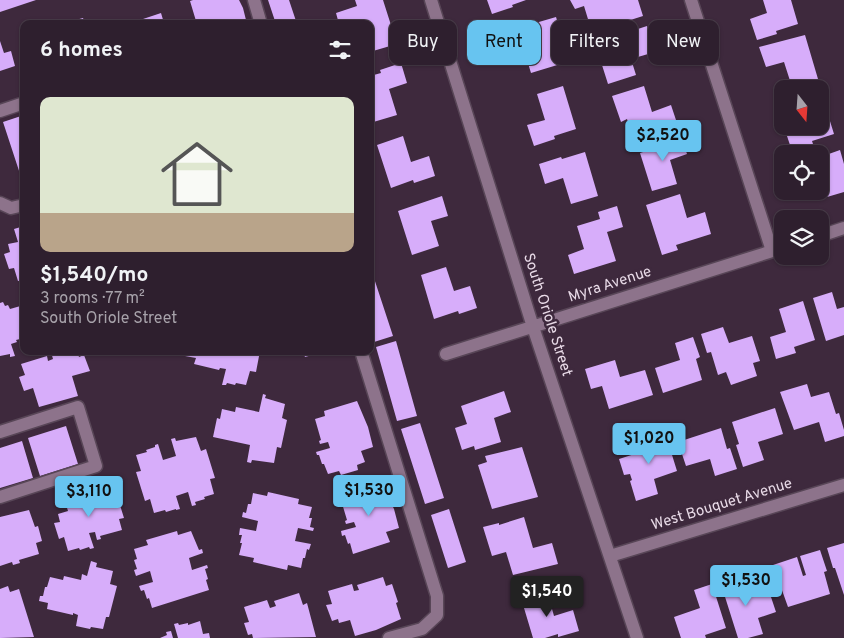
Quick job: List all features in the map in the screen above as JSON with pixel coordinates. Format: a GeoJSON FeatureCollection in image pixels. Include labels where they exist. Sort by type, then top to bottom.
{"type":"FeatureCollection","features":[{"type":"Feature","properties":{"kind":"street"},"geometry":{"type":"LineString","coordinates":[[254,0],[260,20]]}},
{"type":"Feature","properties":{"kind":"street","name":"South Oriole Street"},"geometry":{"type":"LineString","coordinates":[[431,0],[533,327],[637,638]]}},
{"type":"Feature","properties":{"kind":"street"},"geometry":{"type":"LineString","coordinates":[[691,0],[774,241]]}},
{"type":"Feature","properties":{"kind":"street"},"geometry":{"type":"LineString","coordinates":[[0,111],[20,104]]}},
{"type":"Feature","properties":{"kind":"street"},"geometry":{"type":"LineString","coordinates":[[0,203],[11,208],[20,206]]}},
{"type":"Feature","properties":{"kind":"street"},"geometry":{"type":"LineString","coordinates":[[829,233],[844,228]]}},
{"type":"Feature","properties":{"kind":"street","name":"Myra Avenue"},"geometry":{"type":"LineString","coordinates":[[446,354],[774,251]]}},
{"type":"Feature","properties":{"kind":"street"},"geometry":{"type":"LineString","coordinates":[[362,355],[437,596],[437,615],[422,628],[389,638]]}},
{"type":"Feature","properties":{"kind":"street"},"geometry":{"type":"LineString","coordinates":[[0,432],[78,407],[96,466],[0,496]]}},
{"type":"Feature","properties":{"kind":"street","name":"West Bouquet Avenue"},"geometry":{"type":"LineString","coordinates":[[610,556],[844,485]]}},
{"type":"Feature","properties":{"kind":"building"},"geometry":{"type":"Polygon","coordinates":[[[0,0],[36,0],[0,12],[0,0]]]}},
{"type":"Feature","properties":{"kind":"building"},"geometry":{"type":"Polygon","coordinates":[[[239,0],[246,20],[196,20],[190,1],[239,0]]]}},
{"type":"Feature","properties":{"kind":"building"},"geometry":{"type":"Polygon","coordinates":[[[268,0],[289,0],[296,20],[275,20],[268,0]]]}},
{"type":"Feature","properties":{"kind":"building"},"geometry":{"type":"Polygon","coordinates":[[[355,0],[383,0],[389,20],[389,46],[374,51],[374,20],[338,20],[336,13],[357,6],[355,0]]]}},
{"type":"Feature","properties":{"kind":"building"},"geometry":{"type":"Polygon","coordinates":[[[487,0],[526,0],[512,5],[513,7],[492,14],[487,0]]]}},
{"type":"Feature","properties":{"kind":"building"},"geometry":{"type":"Polygon","coordinates":[[[570,0],[638,0],[643,16],[630,20],[588,20],[584,6],[575,9],[570,0]]]}},
{"type":"Feature","properties":{"kind":"building"},"geometry":{"type":"Polygon","coordinates":[[[763,0],[791,0],[798,24],[776,31],[777,34],[757,40],[750,19],[767,13],[763,0]]]}},
{"type":"Feature","properties":{"kind":"building"},"geometry":{"type":"Polygon","coordinates":[[[161,13],[163,20],[140,20],[161,13]]]}},
{"type":"Feature","properties":{"kind":"building"},"geometry":{"type":"Polygon","coordinates":[[[556,17],[557,20],[551,20],[551,65],[557,65],[531,73],[529,65],[541,65],[541,21],[556,17]]]}},
{"type":"Feature","properties":{"kind":"building"},"geometry":{"type":"Polygon","coordinates":[[[647,26],[648,54],[638,57],[638,29],[647,26]]]}},
{"type":"Feature","properties":{"kind":"building"},"geometry":{"type":"Polygon","coordinates":[[[805,35],[818,79],[790,80],[784,62],[766,67],[759,47],[805,35]]]}},
{"type":"Feature","properties":{"kind":"building"},"geometry":{"type":"Polygon","coordinates":[[[0,41],[4,53],[11,51],[15,66],[0,71],[0,41]]]}},
{"type":"Feature","properties":{"kind":"building"},"geometry":{"type":"Polygon","coordinates":[[[402,65],[407,83],[389,89],[397,115],[374,122],[374,75],[381,73],[380,70],[402,65]]]}},
{"type":"Feature","properties":{"kind":"building"},"geometry":{"type":"Polygon","coordinates":[[[602,65],[633,65],[636,75],[608,84],[602,65]]]}},
{"type":"Feature","properties":{"kind":"building"},"geometry":{"type":"Polygon","coordinates":[[[563,86],[576,129],[554,136],[555,139],[534,146],[527,125],[545,120],[537,94],[563,86]]]}},
{"type":"Feature","properties":{"kind":"building"},"geometry":{"type":"Polygon","coordinates":[[[644,86],[652,112],[671,105],[678,126],[656,133],[655,129],[632,136],[627,119],[621,122],[612,96],[644,86]]]}},
{"type":"Feature","properties":{"kind":"building"},"geometry":{"type":"Polygon","coordinates":[[[20,116],[20,174],[3,122],[20,116]]]}},
{"type":"Feature","properties":{"kind":"building"},"geometry":{"type":"Polygon","coordinates":[[[829,118],[834,134],[812,141],[813,144],[810,145],[790,145],[787,135],[829,135],[829,118]]]}},
{"type":"Feature","properties":{"kind":"building"},"geometry":{"type":"Polygon","coordinates":[[[680,133],[687,154],[670,160],[677,184],[652,191],[640,153],[662,146],[659,139],[680,133]]]}},
{"type":"Feature","properties":{"kind":"building"},"geometry":{"type":"Polygon","coordinates":[[[403,136],[411,162],[429,156],[435,176],[414,183],[413,180],[391,188],[377,145],[403,136]]]}},
{"type":"Feature","properties":{"kind":"building"},"geometry":{"type":"Polygon","coordinates":[[[840,150],[844,164],[844,192],[829,196],[829,154],[840,150]]]}},
{"type":"Feature","properties":{"kind":"building"},"geometry":{"type":"Polygon","coordinates":[[[585,152],[598,196],[571,204],[563,178],[545,184],[539,164],[585,152]]]}},
{"type":"Feature","properties":{"kind":"building"},"geometry":{"type":"Polygon","coordinates":[[[680,194],[687,218],[705,212],[711,234],[676,245],[678,250],[662,255],[646,205],[680,194]]]}},
{"type":"Feature","properties":{"kind":"building"},"geometry":{"type":"Polygon","coordinates":[[[442,196],[448,216],[431,221],[439,246],[412,255],[398,211],[442,196]]]}},
{"type":"Feature","properties":{"kind":"building"},"geometry":{"type":"Polygon","coordinates":[[[617,206],[623,227],[607,232],[616,261],[574,274],[568,255],[584,249],[577,226],[600,219],[598,212],[617,206]]]}},
{"type":"Feature","properties":{"kind":"building"},"geometry":{"type":"Polygon","coordinates":[[[20,227],[20,281],[18,281],[14,268],[9,269],[4,254],[10,252],[8,244],[18,242],[14,229],[20,227]]]}},
{"type":"Feature","properties":{"kind":"building"},"geometry":{"type":"Polygon","coordinates":[[[446,267],[454,291],[470,286],[477,308],[459,314],[458,311],[434,319],[421,275],[446,267]]]}},
{"type":"Feature","properties":{"kind":"building"},"geometry":{"type":"Polygon","coordinates":[[[374,278],[393,336],[374,342],[374,278]]]}},
{"type":"Feature","properties":{"kind":"building"},"geometry":{"type":"Polygon","coordinates":[[[832,292],[837,309],[844,307],[844,335],[826,341],[813,298],[832,292]]]}},
{"type":"Feature","properties":{"kind":"building"},"geometry":{"type":"Polygon","coordinates":[[[803,301],[815,340],[794,347],[796,353],[776,359],[770,337],[786,332],[779,309],[803,301]]]}},
{"type":"Feature","properties":{"kind":"building"},"geometry":{"type":"Polygon","coordinates":[[[3,302],[5,306],[8,305],[10,309],[20,306],[20,339],[11,344],[15,356],[10,357],[10,354],[0,356],[0,303],[3,302]]]}},
{"type":"Feature","properties":{"kind":"building"},"geometry":{"type":"Polygon","coordinates":[[[723,327],[729,343],[752,336],[760,361],[753,363],[757,376],[731,385],[726,372],[718,375],[711,352],[707,353],[701,334],[723,327]]]}},
{"type":"Feature","properties":{"kind":"building"},"geometry":{"type":"Polygon","coordinates":[[[693,337],[700,357],[696,359],[702,380],[663,393],[655,368],[680,360],[675,343],[693,337]]]}},
{"type":"Feature","properties":{"kind":"building"},"geometry":{"type":"Polygon","coordinates":[[[396,341],[417,416],[397,421],[376,347],[396,341]]]}},
{"type":"Feature","properties":{"kind":"building"},"geometry":{"type":"Polygon","coordinates":[[[52,355],[78,355],[79,357],[84,355],[90,371],[72,376],[78,396],[39,407],[33,388],[24,391],[19,377],[25,375],[21,364],[47,356],[48,361],[53,359],[52,355]]]}},
{"type":"Feature","properties":{"kind":"building"},"geometry":{"type":"Polygon","coordinates":[[[259,355],[256,372],[250,371],[246,385],[227,383],[222,385],[226,369],[220,368],[219,370],[194,364],[196,358],[185,356],[259,355]]]}},
{"type":"Feature","properties":{"kind":"building"},"geometry":{"type":"Polygon","coordinates":[[[615,360],[620,377],[645,370],[653,395],[609,409],[602,386],[591,389],[585,369],[615,360]]]}},
{"type":"Feature","properties":{"kind":"building"},"geometry":{"type":"Polygon","coordinates":[[[807,384],[811,397],[829,392],[836,414],[839,413],[844,436],[825,442],[819,422],[794,430],[780,392],[807,384]]]}},
{"type":"Feature","properties":{"kind":"building"},"geometry":{"type":"Polygon","coordinates":[[[504,391],[511,412],[494,418],[501,442],[475,450],[474,446],[462,450],[455,428],[467,424],[461,406],[504,391]]]}},
{"type":"Feature","properties":{"kind":"building"},"geometry":{"type":"Polygon","coordinates":[[[263,394],[266,395],[265,398],[285,404],[282,418],[287,420],[281,448],[277,447],[274,463],[252,460],[251,463],[247,462],[250,445],[213,437],[217,418],[220,419],[222,409],[235,412],[236,407],[259,412],[263,394]]]}},
{"type":"Feature","properties":{"kind":"building"},"geometry":{"type":"Polygon","coordinates":[[[357,401],[368,427],[373,447],[361,451],[365,462],[357,465],[358,470],[341,475],[339,471],[328,474],[316,452],[330,448],[328,442],[320,444],[319,441],[321,440],[315,419],[325,416],[324,411],[357,401]]]}},
{"type":"Feature","properties":{"kind":"building"},"geometry":{"type":"Polygon","coordinates":[[[775,408],[783,434],[758,442],[764,460],[743,467],[736,445],[739,444],[732,422],[775,408]]]}},
{"type":"Feature","properties":{"kind":"building"},"geometry":{"type":"Polygon","coordinates":[[[420,423],[444,498],[425,504],[401,429],[420,423]]]}},
{"type":"Feature","properties":{"kind":"building"},"geometry":{"type":"Polygon","coordinates":[[[66,426],[78,464],[40,476],[28,438],[66,426]]]}},
{"type":"Feature","properties":{"kind":"building"},"geometry":{"type":"Polygon","coordinates":[[[721,428],[727,449],[730,448],[737,469],[715,476],[710,459],[686,466],[678,442],[721,428]]]}},
{"type":"Feature","properties":{"kind":"building"},"geometry":{"type":"Polygon","coordinates":[[[664,429],[677,471],[654,479],[658,494],[636,501],[630,481],[632,480],[630,474],[624,475],[619,459],[650,449],[645,435],[664,429]]]}},
{"type":"Feature","properties":{"kind":"building"},"geometry":{"type":"Polygon","coordinates":[[[196,437],[201,451],[206,449],[215,478],[210,479],[214,494],[204,497],[205,499],[195,502],[196,505],[192,506],[188,492],[176,496],[180,509],[154,513],[150,499],[145,501],[136,472],[141,471],[136,455],[147,452],[146,450],[158,444],[163,460],[176,456],[171,439],[175,438],[176,441],[196,437]]]}},
{"type":"Feature","properties":{"kind":"building"},"geometry":{"type":"Polygon","coordinates":[[[22,441],[33,478],[0,488],[0,448],[22,441]]]}},
{"type":"Feature","properties":{"kind":"building"},"geometry":{"type":"Polygon","coordinates":[[[522,447],[538,497],[492,509],[478,465],[487,462],[485,456],[522,447]]]}},
{"type":"Feature","properties":{"kind":"building"},"geometry":{"type":"Polygon","coordinates":[[[383,481],[399,528],[386,532],[390,542],[353,554],[350,543],[348,544],[345,535],[342,536],[341,531],[356,527],[354,522],[346,524],[345,521],[347,520],[341,500],[351,497],[349,490],[383,481]]]}},
{"type":"Feature","properties":{"kind":"building"},"geometry":{"type":"Polygon","coordinates":[[[112,486],[124,518],[119,519],[122,530],[100,536],[101,539],[97,540],[95,532],[89,533],[94,548],[90,549],[89,547],[80,550],[79,548],[68,551],[64,537],[59,539],[54,523],[60,522],[58,514],[68,511],[64,498],[84,491],[112,486]]]}},
{"type":"Feature","properties":{"kind":"building"},"geometry":{"type":"Polygon","coordinates":[[[268,492],[299,499],[298,504],[312,507],[309,518],[312,518],[310,527],[314,528],[313,531],[298,528],[295,541],[311,544],[309,550],[307,549],[305,558],[303,558],[301,568],[288,565],[287,570],[253,562],[254,558],[239,555],[242,543],[240,543],[242,535],[239,535],[240,528],[256,531],[258,521],[242,517],[243,512],[246,513],[248,504],[251,504],[253,493],[267,496],[268,492]]]}},
{"type":"Feature","properties":{"kind":"building"},"geometry":{"type":"Polygon","coordinates":[[[449,509],[466,562],[448,568],[431,515],[449,509]]]}},
{"type":"Feature","properties":{"kind":"building"},"geometry":{"type":"Polygon","coordinates":[[[29,510],[35,527],[38,526],[42,541],[36,543],[39,554],[19,560],[20,563],[13,565],[12,562],[0,566],[0,517],[29,510]]]}},
{"type":"Feature","properties":{"kind":"building"},"geometry":{"type":"Polygon","coordinates":[[[524,517],[533,548],[552,543],[558,564],[513,575],[506,552],[492,556],[483,527],[499,523],[499,525],[524,517]]]}},
{"type":"Feature","properties":{"kind":"building"},"geometry":{"type":"Polygon","coordinates":[[[177,531],[178,535],[191,531],[199,550],[202,549],[203,553],[189,558],[192,570],[207,565],[208,568],[205,569],[209,590],[152,608],[149,598],[147,599],[144,590],[141,591],[139,586],[153,582],[150,571],[136,576],[134,570],[137,569],[134,560],[137,559],[134,549],[148,545],[146,540],[177,531]]]}},
{"type":"Feature","properties":{"kind":"building"},"geometry":{"type":"Polygon","coordinates":[[[844,543],[844,595],[827,548],[844,543]]]}},
{"type":"Feature","properties":{"kind":"building"},"geometry":{"type":"Polygon","coordinates":[[[820,550],[827,571],[824,572],[830,594],[788,607],[773,565],[797,557],[803,576],[806,575],[800,556],[820,550]]]}},
{"type":"Feature","properties":{"kind":"building"},"geometry":{"type":"Polygon","coordinates":[[[91,561],[97,563],[96,567],[113,571],[110,584],[117,586],[109,617],[106,617],[103,629],[76,626],[78,615],[47,609],[48,603],[39,601],[40,596],[43,596],[50,577],[63,580],[64,576],[81,580],[82,574],[87,576],[91,561]]]}},
{"type":"Feature","properties":{"kind":"building"},"geometry":{"type":"Polygon","coordinates":[[[744,574],[752,597],[769,591],[776,612],[758,618],[763,634],[748,638],[738,638],[720,581],[744,574]]]}},
{"type":"Feature","properties":{"kind":"building"},"geometry":{"type":"Polygon","coordinates":[[[383,577],[386,586],[392,584],[401,619],[376,630],[355,636],[350,620],[339,623],[338,619],[332,621],[326,605],[332,604],[328,591],[352,584],[354,591],[359,590],[357,585],[383,577]]]}},
{"type":"Feature","properties":{"kind":"building"},"geometry":{"type":"Polygon","coordinates":[[[712,584],[726,628],[705,635],[706,638],[681,638],[674,617],[700,608],[694,590],[712,584]]]}},
{"type":"Feature","properties":{"kind":"building"},"geometry":{"type":"Polygon","coordinates":[[[8,586],[10,592],[19,589],[34,637],[0,638],[0,589],[8,586]]]}},
{"type":"Feature","properties":{"kind":"building"},"geometry":{"type":"Polygon","coordinates":[[[547,591],[554,616],[573,610],[579,631],[558,637],[558,634],[545,638],[533,638],[521,598],[547,591]]]}},
{"type":"Feature","properties":{"kind":"building"},"geometry":{"type":"Polygon","coordinates":[[[299,593],[303,605],[307,603],[316,637],[253,638],[252,634],[248,635],[244,623],[249,622],[244,607],[267,600],[270,608],[276,606],[274,601],[299,593]]]}},
{"type":"Feature","properties":{"kind":"building"},"geometry":{"type":"Polygon","coordinates":[[[200,621],[203,634],[209,633],[210,638],[178,638],[174,624],[188,623],[188,625],[200,621]]]}},
{"type":"Feature","properties":{"kind":"building"},"geometry":{"type":"Polygon","coordinates":[[[171,631],[173,638],[160,638],[167,635],[166,632],[171,631]]]}}]}
